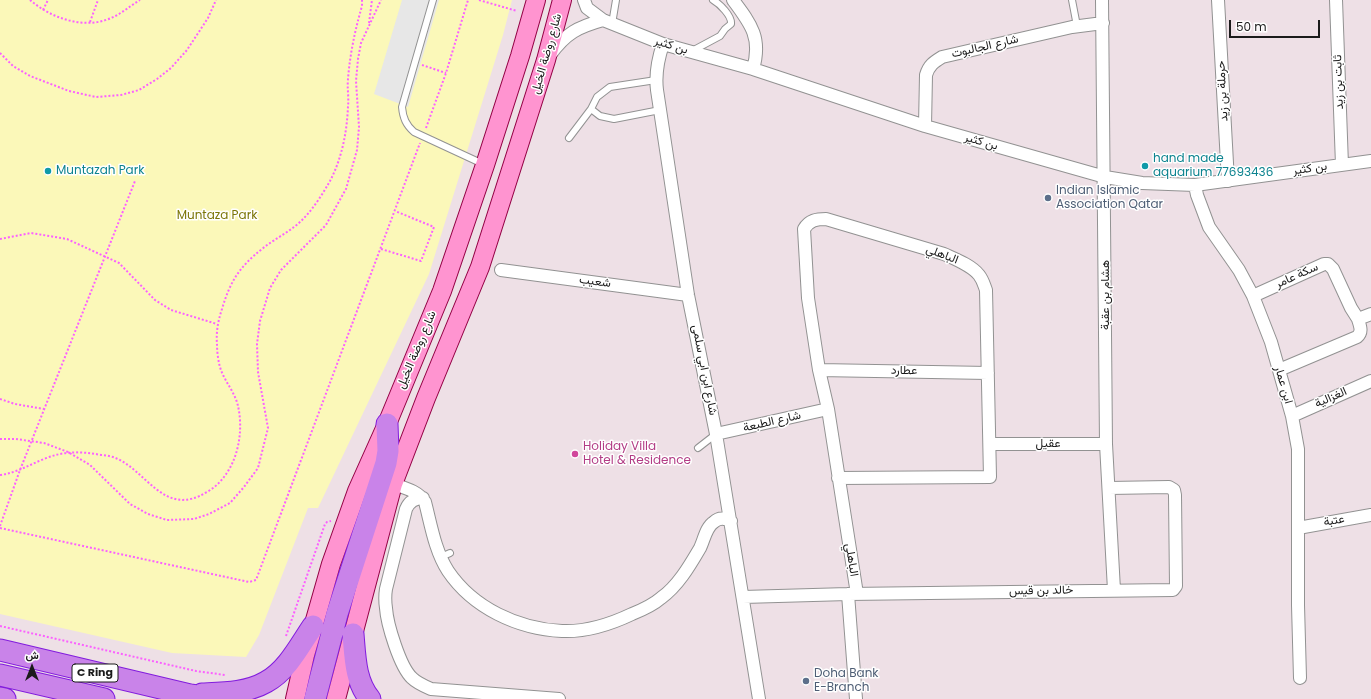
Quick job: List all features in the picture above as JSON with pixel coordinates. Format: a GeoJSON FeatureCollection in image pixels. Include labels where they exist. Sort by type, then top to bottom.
{"type":"FeatureCollection","features":[{"type":"Feature","properties":{"kind":"highway"},"geometry":{"type":"LineString","coordinates":[[315,699],[336,614],[386,463],[388,451],[387,424]]}},
{"type":"Feature","properties":{"kind":"highway"},"geometry":{"type":"LineString","coordinates":[[190,694],[247,690],[265,683],[281,670],[313,626]]}},
{"type":"Feature","properties":{"kind":"highway"},"geometry":{"type":"LineString","coordinates":[[353,634],[358,675],[363,690],[370,699]]}},
{"type":"Feature","properties":{"kind":"highway","name":"C Ring"},"geometry":{"type":"LineString","coordinates":[[0,650],[190,694],[218,699]]}},
{"type":"Feature","properties":{"kind":"highway"},"geometry":{"type":"LineString","coordinates":[[0,675],[104,699]]}},
{"type":"Feature","properties":{"kind":"highway"},"geometry":{"type":"LineString","coordinates":[[0,698],[6,699]]}},
{"type":"Feature","properties":{"kind":"main road","name":"شارع روضة الخيل"},"geometry":{"type":"LineString","coordinates":[[336,699],[393,484],[426,398],[480,267],[546,60],[562,0]]}},
{"type":"Feature","properties":{"kind":"main road","name":"شارع روضة الخيل"},"geometry":{"type":"LineString","coordinates":[[295,699],[313,626],[331,564],[357,491],[387,424],[442,291],[485,165],[534,8]]}},
{"type":"Feature","properties":{"kind":"street","name":"بن كثير"},"geometry":{"type":"LineString","coordinates":[[584,0],[587,8],[607,22],[663,44],[753,69],[925,126],[1105,177],[1142,183],[1195,185],[1371,161]]}},
{"type":"Feature","properties":{"kind":"street"},"geometry":{"type":"LineString","coordinates":[[733,0],[750,23],[753,30],[756,54],[753,69]]}},
{"type":"Feature","properties":{"kind":"street","name":"هشام بن عقبة"},"geometry":{"type":"LineString","coordinates":[[1102,0],[1105,177],[1106,444],[1114,590]]}},
{"type":"Feature","properties":{"kind":"street","name":"حرملة بن زيد"},"geometry":{"type":"LineString","coordinates":[[1218,0],[1228,181]]}},
{"type":"Feature","properties":{"kind":"street","name":"ثابت بن زيد"},"geometry":{"type":"LineString","coordinates":[[1336,0],[1342,165]]}},
{"type":"Feature","properties":{"kind":"street"},"geometry":{"type":"LineString","coordinates":[[546,60],[565,37],[583,26],[607,22]]}},
{"type":"Feature","properties":{"kind":"street","name":"شارع الجالبوت"},"geometry":{"type":"LineString","coordinates":[[925,126],[926,75],[933,62],[942,57],[1077,26],[1103,23]]}},
{"type":"Feature","properties":{"kind":"street","name":"شارع ابن ابي سلمى"},"geometry":{"type":"LineString","coordinates":[[663,44],[657,66],[656,80],[660,110],[688,295],[716,434],[758,698]]}},
{"type":"Feature","properties":{"kind":"street","name":"ابن عمار"},"geometry":{"type":"LineString","coordinates":[[1195,185],[1197,195],[1209,227],[1239,270],[1252,296],[1271,342],[1292,416],[1298,449],[1298,604],[1300,678]]}},
{"type":"Feature","properties":{"kind":"street","name":"الباهلي"},"geometry":{"type":"LineString","coordinates":[[838,478],[990,477],[986,290],[983,280],[978,274],[962,262],[944,254],[826,218],[817,218],[810,222],[804,229],[808,298],[819,370],[828,409],[852,594],[856,699]]}},
{"type":"Feature","properties":{"kind":"street","name":"سكة عامر"},"geometry":{"type":"LineString","coordinates":[[1252,296],[1324,264],[1328,264],[1358,319]]}},
{"type":"Feature","properties":{"kind":"street","name":"شعيب"},"geometry":{"type":"LineString","coordinates":[[501,270],[688,295]]}},
{"type":"Feature","properties":{"kind":"street"},"geometry":{"type":"LineString","coordinates":[[1279,370],[1357,337],[1360,335],[1361,330],[1358,319],[1371,314]]}},
{"type":"Feature","properties":{"kind":"street","name":"عطارد"},"geometry":{"type":"LineString","coordinates":[[819,370],[988,373]]}},
{"type":"Feature","properties":{"kind":"street","name":"الغزالية"},"geometry":{"type":"LineString","coordinates":[[1292,416],[1371,381]]}},
{"type":"Feature","properties":{"kind":"street","name":"شارع الطبعة"},"geometry":{"type":"LineString","coordinates":[[716,434],[828,409]]}},
{"type":"Feature","properties":{"kind":"street","name":"عقيل"},"geometry":{"type":"LineString","coordinates":[[990,444],[1106,444]]}},
{"type":"Feature","properties":{"kind":"street"},"geometry":{"type":"LineString","coordinates":[[393,484],[416,493],[426,502],[439,552],[446,555],[447,570],[459,586],[473,599],[490,610],[513,620],[538,628],[563,631],[598,626],[626,617],[662,598],[692,562],[713,522],[720,519],[727,519],[731,521]]}},
{"type":"Feature","properties":{"kind":"street","name":"خالد بن قيس"},"geometry":{"type":"LineString","coordinates":[[743,597],[1114,590],[1170,591],[1175,588],[1176,496],[1174,490],[1169,487],[1109,488]]}},
{"type":"Feature","properties":{"kind":"street"},"geometry":{"type":"LineString","coordinates":[[422,498],[411,501],[406,509],[386,589],[385,599],[387,619],[404,668],[420,685],[431,689],[559,699]]}},
{"type":"Feature","properties":{"kind":"street","name":"عتبة"},"geometry":{"type":"LineString","coordinates":[[1298,528],[1371,514]]}},
{"type":"Feature","properties":{"kind":"lane"},"geometry":{"type":"LineString","coordinates":[[433,0],[402,107],[403,115],[409,127],[414,132],[485,165]]}},
{"type":"Feature","properties":{"kind":"lane"},"geometry":{"type":"LineString","coordinates":[[607,22],[616,0]]}},
{"type":"Feature","properties":{"kind":"lane"},"geometry":{"type":"LineString","coordinates":[[691,52],[720,36],[725,29],[732,24],[731,19],[717,2],[713,0]]}},
{"type":"Feature","properties":{"kind":"lane"},"geometry":{"type":"LineString","coordinates":[[1072,0],[1077,26]]}},
{"type":"Feature","properties":{"kind":"lane"},"geometry":{"type":"LineString","coordinates":[[569,138],[592,109],[597,96],[610,87],[656,80]]}},
{"type":"Feature","properties":{"kind":"lane"},"geometry":{"type":"LineString","coordinates":[[592,109],[600,116],[614,119],[660,110]]}},
{"type":"Feature","properties":{"kind":"lane"},"geometry":{"type":"LineString","coordinates":[[698,448],[716,434]]}},
{"type":"Feature","properties":{"kind":"path"},"geometry":{"type":"LineString","coordinates":[[30,0],[43,10],[61,19],[78,22],[90,22],[110,18],[140,0]]}},
{"type":"Feature","properties":{"kind":"path"},"geometry":{"type":"LineString","coordinates":[[43,10],[48,0]]}},
{"type":"Feature","properties":{"kind":"path"},"geometry":{"type":"LineString","coordinates":[[90,22],[98,0]]}},
{"type":"Feature","properties":{"kind":"path"},"geometry":{"type":"LineString","coordinates":[[0,54],[14,66],[30,76],[69,91],[96,97],[127,93],[139,90],[157,79],[170,68],[197,37],[216,0]]}},
{"type":"Feature","properties":{"kind":"path"},"geometry":{"type":"LineString","coordinates":[[0,475],[20,470],[45,459],[68,452],[84,451],[112,457],[130,466],[157,491],[172,499],[191,499],[207,493],[222,480],[233,462],[238,445],[240,426],[238,405],[220,367],[217,343],[217,324],[228,289],[238,272],[254,255],[300,222],[320,197],[337,165],[342,152],[348,106],[348,80],[351,50],[362,6],[362,0]]}},
{"type":"Feature","properties":{"kind":"path"},"geometry":{"type":"LineString","coordinates":[[369,24],[372,0]]}},
{"type":"Feature","properties":{"kind":"path"},"geometry":{"type":"LineString","coordinates":[[0,439],[44,443],[68,452],[90,465],[130,504],[148,514],[167,520],[194,519],[209,514],[230,503],[244,487],[258,468],[268,428],[258,372],[257,344],[260,321],[270,288],[281,270],[299,250],[326,225],[346,189],[357,150],[359,126],[356,81],[361,43],[382,0]]}},
{"type":"Feature","properties":{"kind":"path"},"geometry":{"type":"LineString","coordinates":[[135,181],[31,441],[0,527],[249,582],[256,580],[423,136],[446,73],[468,0]]}},
{"type":"Feature","properties":{"kind":"path"},"geometry":{"type":"LineString","coordinates":[[479,0],[534,8]]}},
{"type":"Feature","properties":{"kind":"path"},"geometry":{"type":"LineString","coordinates":[[415,63],[446,73]]}},
{"type":"Feature","properties":{"kind":"path"},"geometry":{"type":"LineString","coordinates":[[381,249],[421,261],[434,227],[395,211]]}},
{"type":"Feature","properties":{"kind":"path"},"geometry":{"type":"LineString","coordinates":[[0,239],[31,233],[67,239],[119,263],[155,300],[170,310],[217,324]]}},
{"type":"Feature","properties":{"kind":"path"},"geometry":{"type":"LineString","coordinates":[[0,399],[15,404],[44,409]]}},
{"type":"Feature","properties":{"kind":"path"},"geometry":{"type":"LineString","coordinates":[[284,640],[325,524],[332,521]]}},
{"type":"Feature","properties":{"kind":"path"},"geometry":{"type":"LineString","coordinates":[[0,626],[196,671],[229,675]]}},
{"type":"Feature","properties":{"kind":"green space","name":"Muntaza Park"},"geometry":{"type":"Polygon","coordinates":[[[0,0],[512,0],[503,35],[429,274],[318,508],[308,508],[259,635],[246,657],[172,653],[0,614],[0,0]]]}},
{"type":"Feature","properties":{"kind":"shaded area"},"geometry":{"type":"Polygon","coordinates":[[[402,0],[439,0],[408,107],[374,94],[402,0]]]}},
{"type":"Feature","properties":{"kind":"place","name":"hand made aquarium 77693436"},"geometry":{"type":"Point","coordinates":[1145,166]}},
{"type":"Feature","properties":{"kind":"place","name":"Muntazah Park"},"geometry":{"type":"Point","coordinates":[48,171]}},
{"type":"Feature","properties":{"kind":"place","name":"Indian Islamic Association Qatar"},"geometry":{"type":"Point","coordinates":[1048,198]}},
{"type":"Feature","properties":{"kind":"place","name":"Holiday Villa Hotel & Residence"},"geometry":{"type":"Point","coordinates":[575,454]}},
{"type":"Feature","properties":{"kind":"place","name":"Doha Bank E-Branch"},"geometry":{"type":"Point","coordinates":[806,681]}}]}
